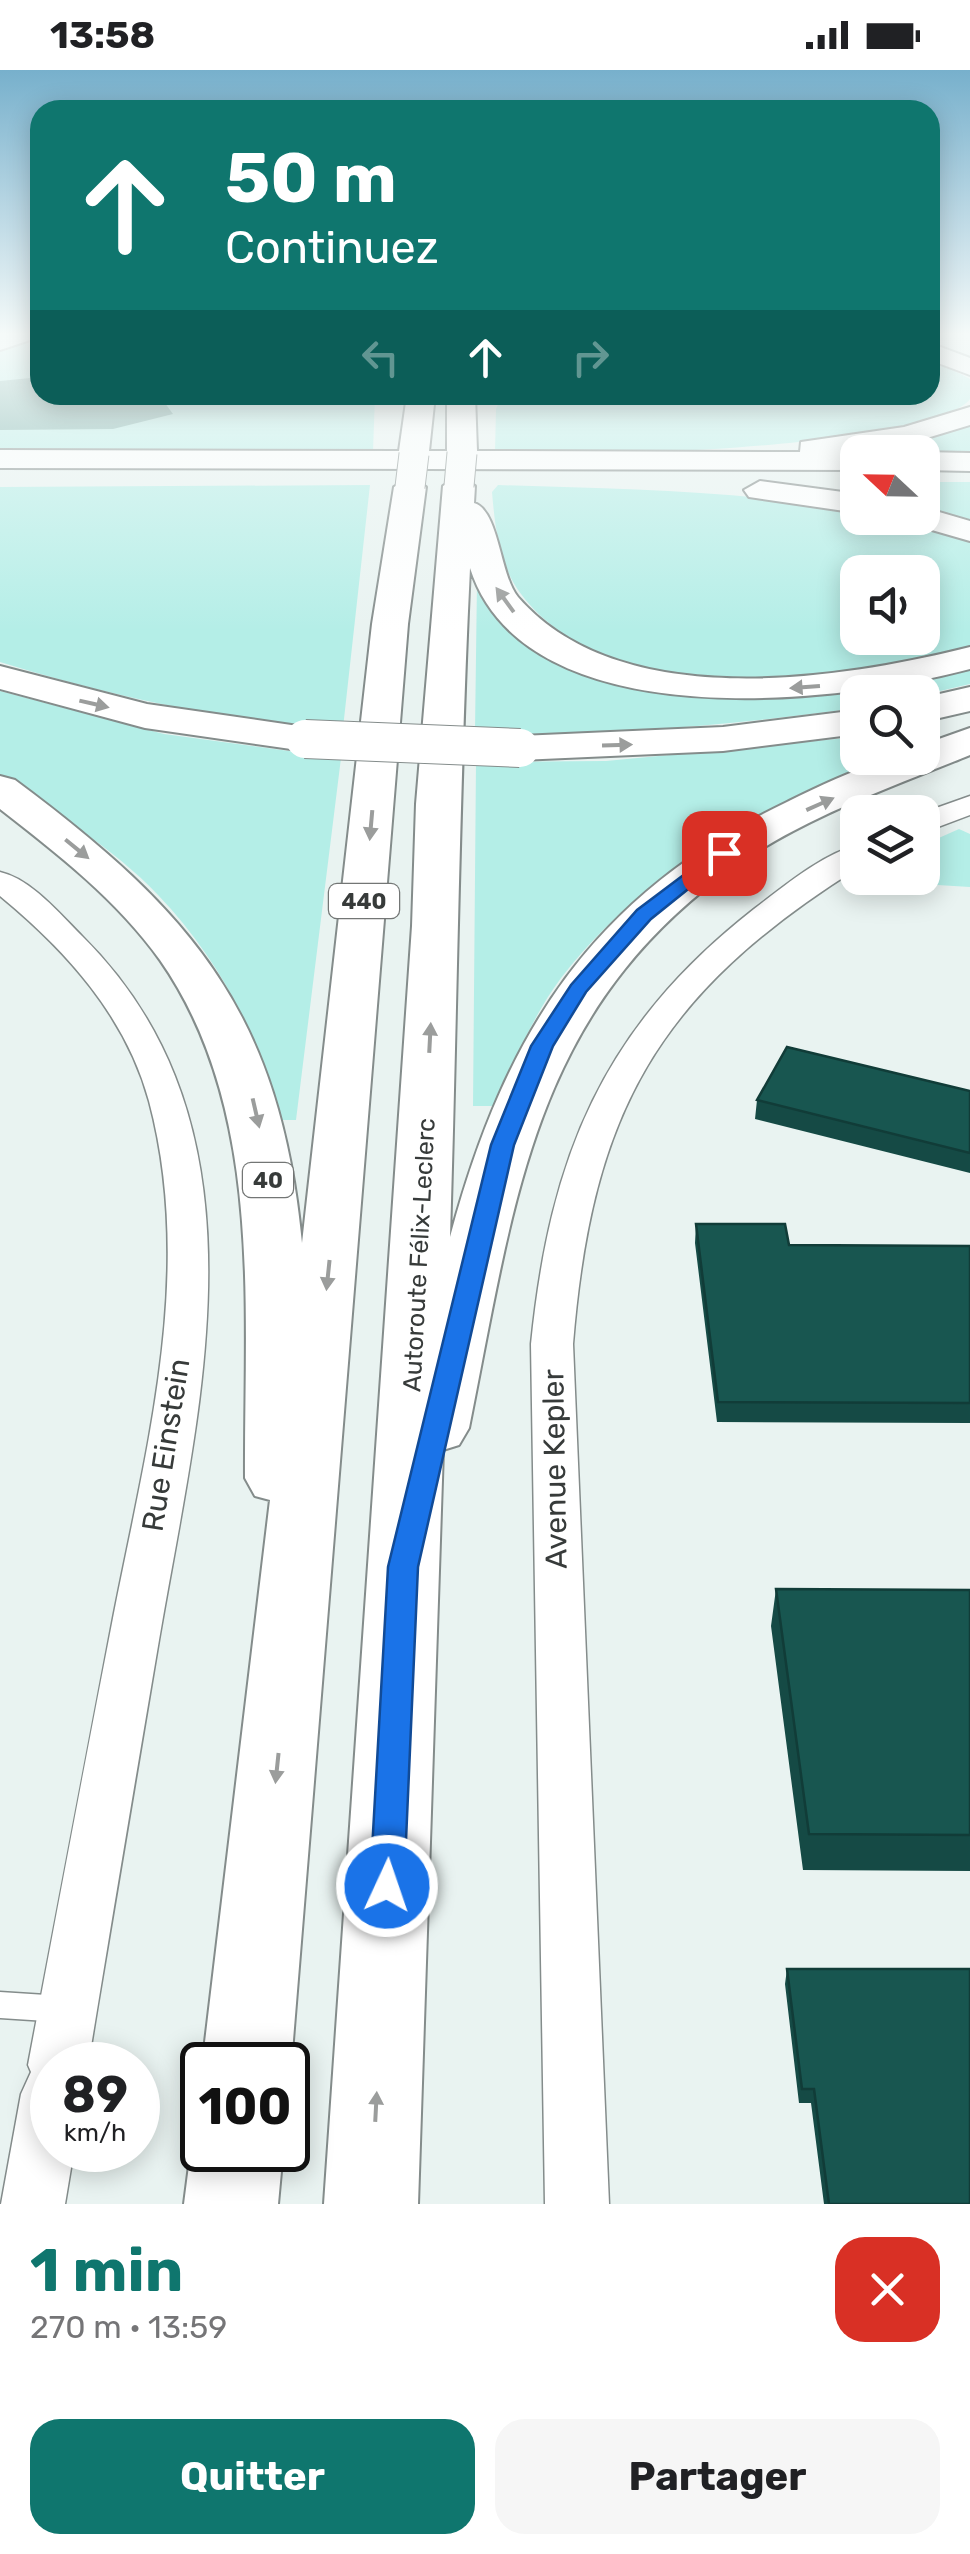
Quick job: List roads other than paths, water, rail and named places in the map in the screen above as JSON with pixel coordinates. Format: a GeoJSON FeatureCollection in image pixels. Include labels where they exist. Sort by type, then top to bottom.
{"type":"FeatureCollection","features":[{"type":"Feature","properties":{"kind":"highway"},"geometry":{"type":"LineString","coordinates":[[396,432],[401,470]]}},
{"type":"Feature","properties":{"kind":"highway","name":"440"},"geometry":{"type":"LineString","coordinates":[[287,1671],[390,624],[401,470],[411,432]]}},
{"type":"Feature","properties":{"kind":"highway","name":"Autoroute Félix-Leclerc"},"geometry":{"type":"LineString","coordinates":[[371,2204],[436,926],[437,804],[461,432]]}},
{"type":"Feature","properties":{"kind":"highway"},"geometry":{"type":"LineString","coordinates":[[461,448],[468,432]]}},
{"type":"Feature","properties":{"kind":"highway"},"geometry":{"type":"LineString","coordinates":[[521,469],[821,447],[925,432]]}},
{"type":"Feature","properties":{"kind":"highway"},"geometry":{"type":"LineString","coordinates":[[0,459],[840,476]]}},
{"type":"Feature","properties":{"kind":"highway"},"geometry":{"type":"LineString","coordinates":[[0,476],[840,462]]}},
{"type":"Feature","properties":{"kind":"highway"},"geometry":{"type":"LineString","coordinates":[[940,462],[970,462]]}},
{"type":"Feature","properties":{"kind":"highway"},"geometry":{"type":"LineString","coordinates":[[521,469],[840,502]]}},
{"type":"Feature","properties":{"kind":"highway"},"geometry":{"type":"LineString","coordinates":[[940,476],[970,476]]}},
{"type":"Feature","properties":{"kind":"highway"},"geometry":{"type":"LineString","coordinates":[[460,489],[504,603],[556,645],[603,665],[693,685],[782,688],[870,680],[970,658]]}},
{"type":"Feature","properties":{"kind":"highway"},"geometry":{"type":"LineString","coordinates":[[940,522],[970,531]]}},
{"type":"Feature","properties":{"kind":"highway"},"geometry":{"type":"LineString","coordinates":[[0,677],[145,716],[306,739],[520,748],[723,739],[840,724]]}},
{"type":"Feature","properties":{"kind":"highway"},"geometry":{"type":"LineString","coordinates":[[940,706],[970,699]]}},
{"type":"Feature","properties":{"kind":"highway"},"geometry":{"type":"LineString","coordinates":[[403,1567],[492,1182],[528,1078],[558,1017],[620,939],[711,862],[787,819],[970,740]]}},
{"type":"Feature","properties":{"kind":"highway","name":"40"},"geometry":{"type":"LineString","coordinates":[[0,790],[101,868],[161,928],[210,1000],[246,1078],[267,1166],[287,1671],[248,2042]]}},
{"type":"Feature","properties":{"kind":"highway"},"geometry":{"type":"LineString","coordinates":[[231,2204],[235,2172]]}},
{"type":"Feature","properties":{"kind":"street"},"geometry":{"type":"LineString","coordinates":[[940,816],[970,804]]}},
{"type":"Feature","properties":{"kind":"street","name":"Avenue Kepler"},"geometry":{"type":"LineString","coordinates":[[576,2204],[552,1344],[565,1220],[601,1110],[656,1020],[750,923],[840,866]]}},
{"type":"Feature","properties":{"kind":"street","name":"Rue Einstein"},"geometry":{"type":"LineString","coordinates":[[6,892],[90,960],[142,1040],[176,1132],[190,1246],[178,1387],[62,2042]]}},
{"type":"Feature","properties":{"kind":"street"},"geometry":{"type":"LineString","coordinates":[[33,2204],[39,2172]]}},
{"type":"Feature","properties":{"kind":"lane"},"geometry":{"type":"LineString","coordinates":[[0,2005],[68,2010]]}}]}
